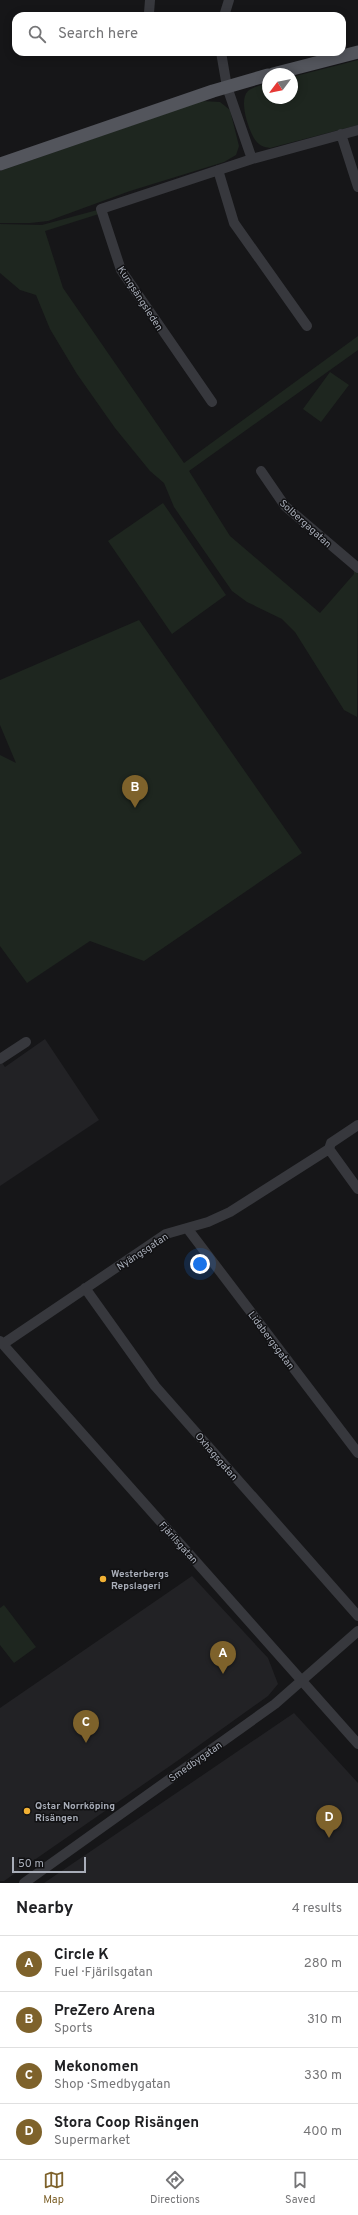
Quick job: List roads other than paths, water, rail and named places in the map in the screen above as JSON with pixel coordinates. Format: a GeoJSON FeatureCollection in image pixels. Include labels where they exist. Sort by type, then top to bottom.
{"type":"FeatureCollection","features":[{"type":"Feature","properties":{"kind":"main road"},"geometry":{"type":"LineString","coordinates":[[346,55],[358,52]]}},
{"type":"Feature","properties":{"kind":"main road"},"geometry":{"type":"LineString","coordinates":[[296,68],[343,56]]}},
{"type":"Feature","properties":{"kind":"main road"},"geometry":{"type":"LineString","coordinates":[[0,164],[262,77]]}},
{"type":"Feature","properties":{"kind":"street"},"geometry":{"type":"LineString","coordinates":[[149,12],[150,0]]}},
{"type":"Feature","properties":{"kind":"street"},"geometry":{"type":"LineString","coordinates":[[225,12],[229,0]]}},
{"type":"Feature","properties":{"kind":"street"},"geometry":{"type":"LineString","coordinates":[[222,56],[228,87],[252,159]]}},
{"type":"Feature","properties":{"kind":"street","name":"Kungsängsleden"},"geometry":{"type":"LineString","coordinates":[[212,402],[121,270],[101,209],[252,159],[358,130]]}},
{"type":"Feature","properties":{"kind":"street"},"geometry":{"type":"LineString","coordinates":[[341,134],[358,187]]}},
{"type":"Feature","properties":{"kind":"street"},"geometry":{"type":"LineString","coordinates":[[218,170],[234,223],[307,326]]}},
{"type":"Feature","properties":{"kind":"street","name":"Solbergagatan"},"geometry":{"type":"LineString","coordinates":[[261,471],[285,506],[358,568]]}},
{"type":"Feature","properties":{"kind":"street"},"geometry":{"type":"LineString","coordinates":[[0,1059],[26,1042]]}},
{"type":"Feature","properties":{"kind":"street"},"geometry":{"type":"LineString","coordinates":[[358,1125],[331,1143],[329,1149],[358,1189]]}},
{"type":"Feature","properties":{"kind":"street","name":"Nyängsgatan"},"geometry":{"type":"LineString","coordinates":[[1,1342],[166,1234],[208,1222],[230,1212],[329,1149]]}},
{"type":"Feature","properties":{"kind":"street","name":"Lidabergsgatan"},"geometry":{"type":"LineString","coordinates":[[187,1228],[358,1453]]}},
{"type":"Feature","properties":{"kind":"street","name":"Oxhagsgatan"},"geometry":{"type":"LineString","coordinates":[[85,1288],[155,1386],[358,1616]]}},
{"type":"Feature","properties":{"kind":"street","name":"Fjärilsgatan"},"geometry":{"type":"LineString","coordinates":[[1,1342],[358,1744]]}},
{"type":"Feature","properties":{"kind":"street","name":"Smedbygatan"},"geometry":{"type":"LineString","coordinates":[[24,1883],[275,1704],[358,1631]]}},
{"type":"Feature","properties":{"kind":"place","name":"PreZero Arena"},"geometry":{"type":"Point","coordinates":[135,808]}},
{"type":"Feature","properties":{"kind":"place","name":"Westerbergs Repslageri"},"geometry":{"type":"Point","coordinates":[103,1579]}},
{"type":"Feature","properties":{"kind":"place","name":"Circle K"},"geometry":{"type":"Point","coordinates":[223,1674]}},
{"type":"Feature","properties":{"kind":"place","name":"Mekonomen"},"geometry":{"type":"Point","coordinates":[86,1743]}},
{"type":"Feature","properties":{"kind":"place","name":"Qstar Norrköping Risängen"},"geometry":{"type":"Point","coordinates":[27,1811]}},
{"type":"Feature","properties":{"kind":"place","name":"Stora Coop Risängen"},"geometry":{"type":"Point","coordinates":[329,1838]}}]}
